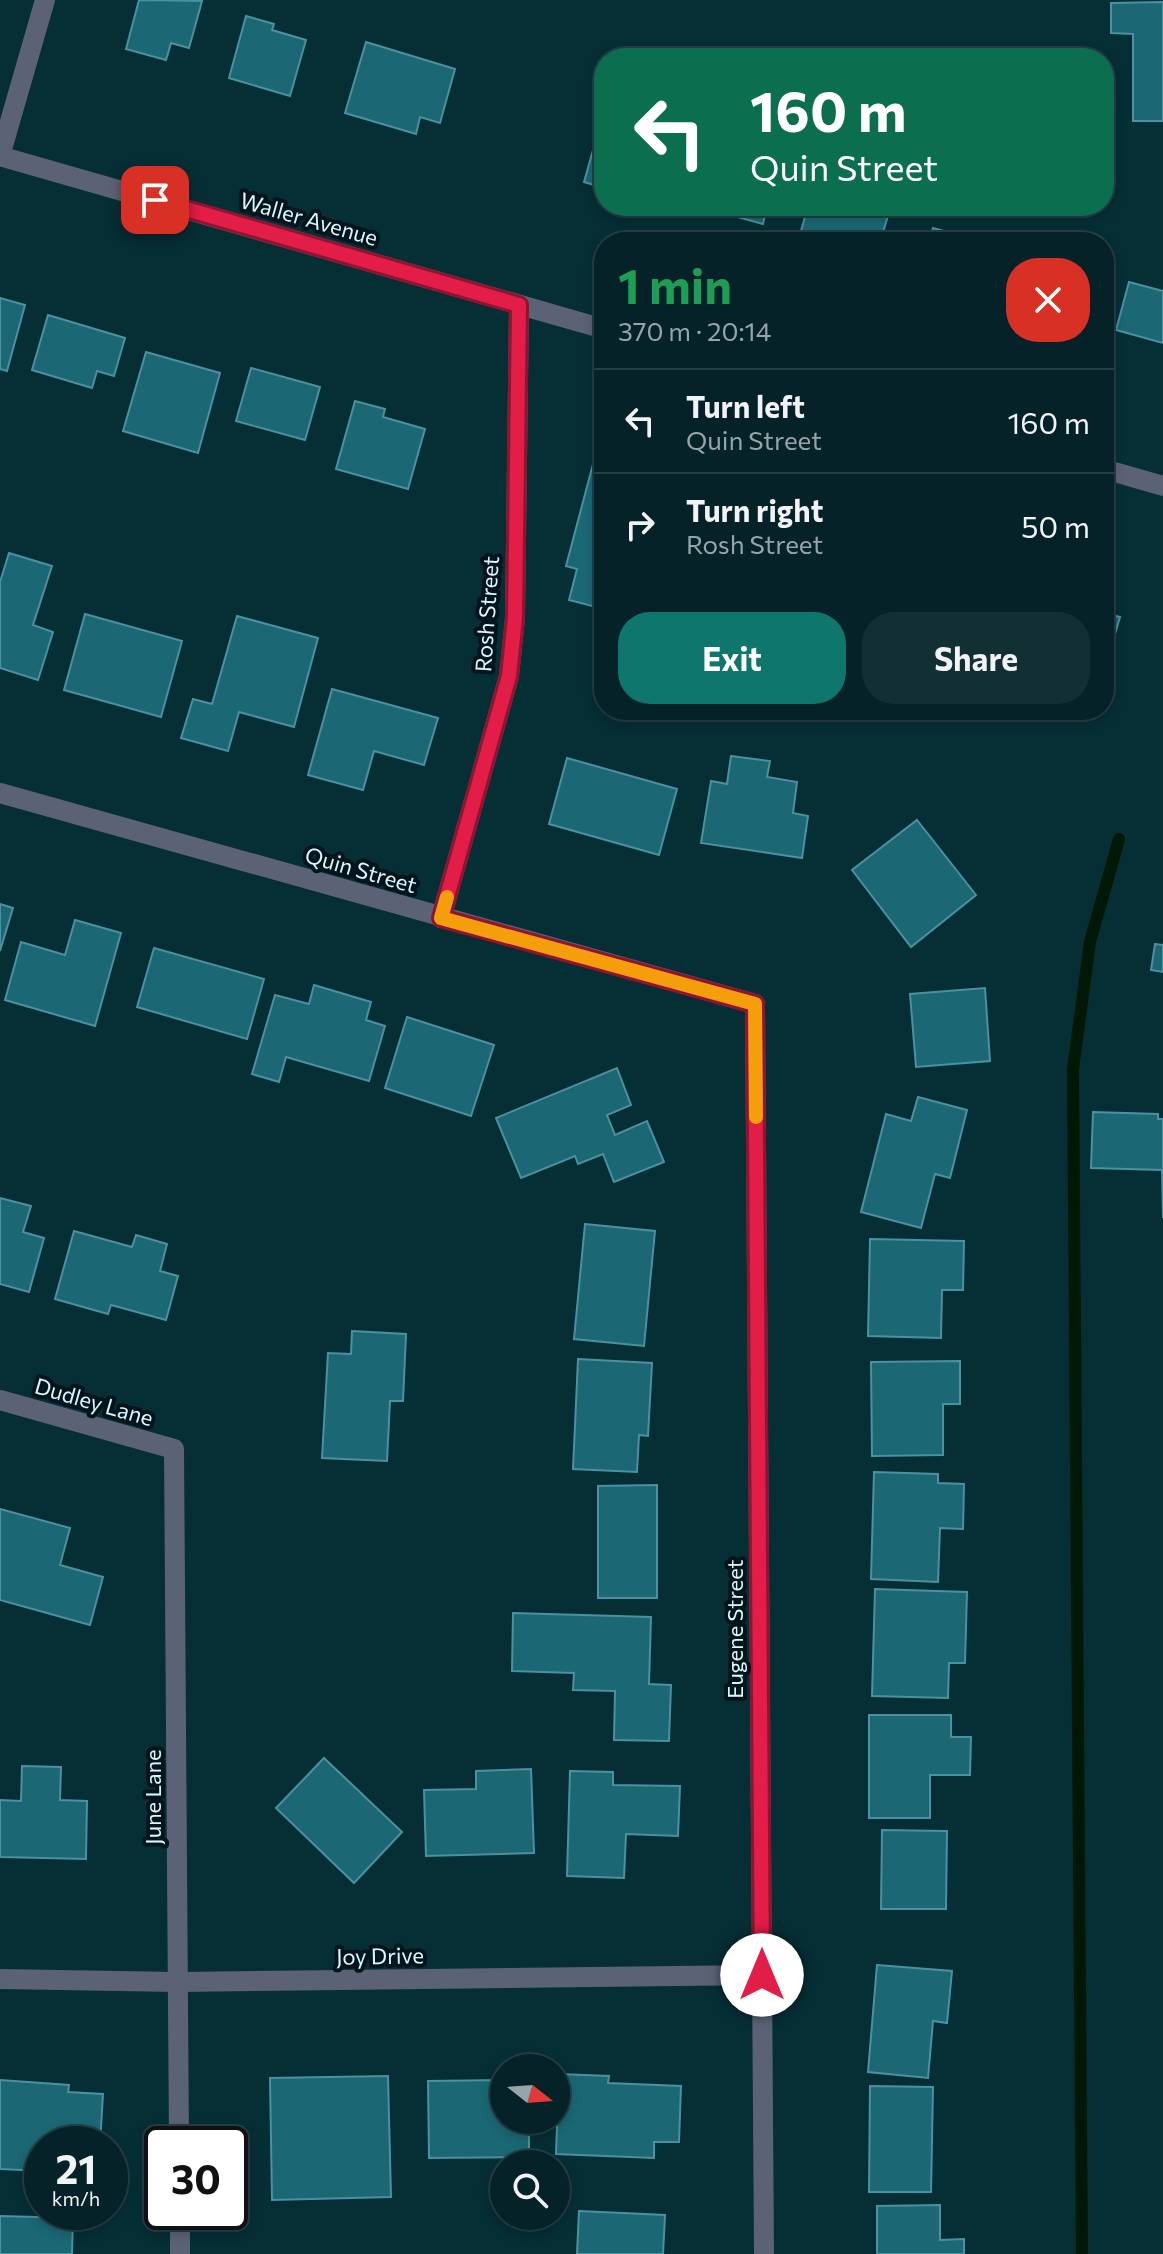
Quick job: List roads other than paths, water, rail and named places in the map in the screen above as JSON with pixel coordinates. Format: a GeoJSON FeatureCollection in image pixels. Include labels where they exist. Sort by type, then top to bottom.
{"type":"FeatureCollection","features":[{"type":"Feature","properties":{"kind":"street"},"geometry":{"type":"LineString","coordinates":[[0,156],[45,0]]}},
{"type":"Feature","properties":{"kind":"street","name":"Waller Avenue"},"geometry":{"type":"LineString","coordinates":[[0,156],[594,326]]}},
{"type":"Feature","properties":{"kind":"street","name":"Rosh Street"},"geometry":{"type":"LineString","coordinates":[[441,918],[509,676],[515,618],[519,305]]}},
{"type":"Feature","properties":{"kind":"street"},"geometry":{"type":"LineString","coordinates":[[1114,472],[1163,486]]}},
{"type":"Feature","properties":{"kind":"street","name":"Quin Street"},"geometry":{"type":"LineString","coordinates":[[0,793],[755,1004]]}},
{"type":"Feature","properties":{"kind":"street","name":"Eugene Street"},"geometry":{"type":"LineString","coordinates":[[755,1004],[764,2254]]}},
{"type":"Feature","properties":{"kind":"street","name":"Dudley Lane"},"geometry":{"type":"LineString","coordinates":[[0,1400],[174,1449]]}},
{"type":"Feature","properties":{"kind":"street","name":"June Lane"},"geometry":{"type":"LineString","coordinates":[[174,1449],[179,2126]]}},
{"type":"Feature","properties":{"kind":"street","name":"Joy Drive"},"geometry":{"type":"LineString","coordinates":[[0,1979],[178,1982],[762,1975]]}},
{"type":"Feature","properties":{"kind":"street"},"geometry":{"type":"LineString","coordinates":[[180,2230],[180,2254]]}},
{"type":"Feature","properties":{"kind":"waterway"},"geometry":{"type":"LineString","coordinates":[[1082,2254],[1073,1069],[1090,942],[1119,839]]}}]}
